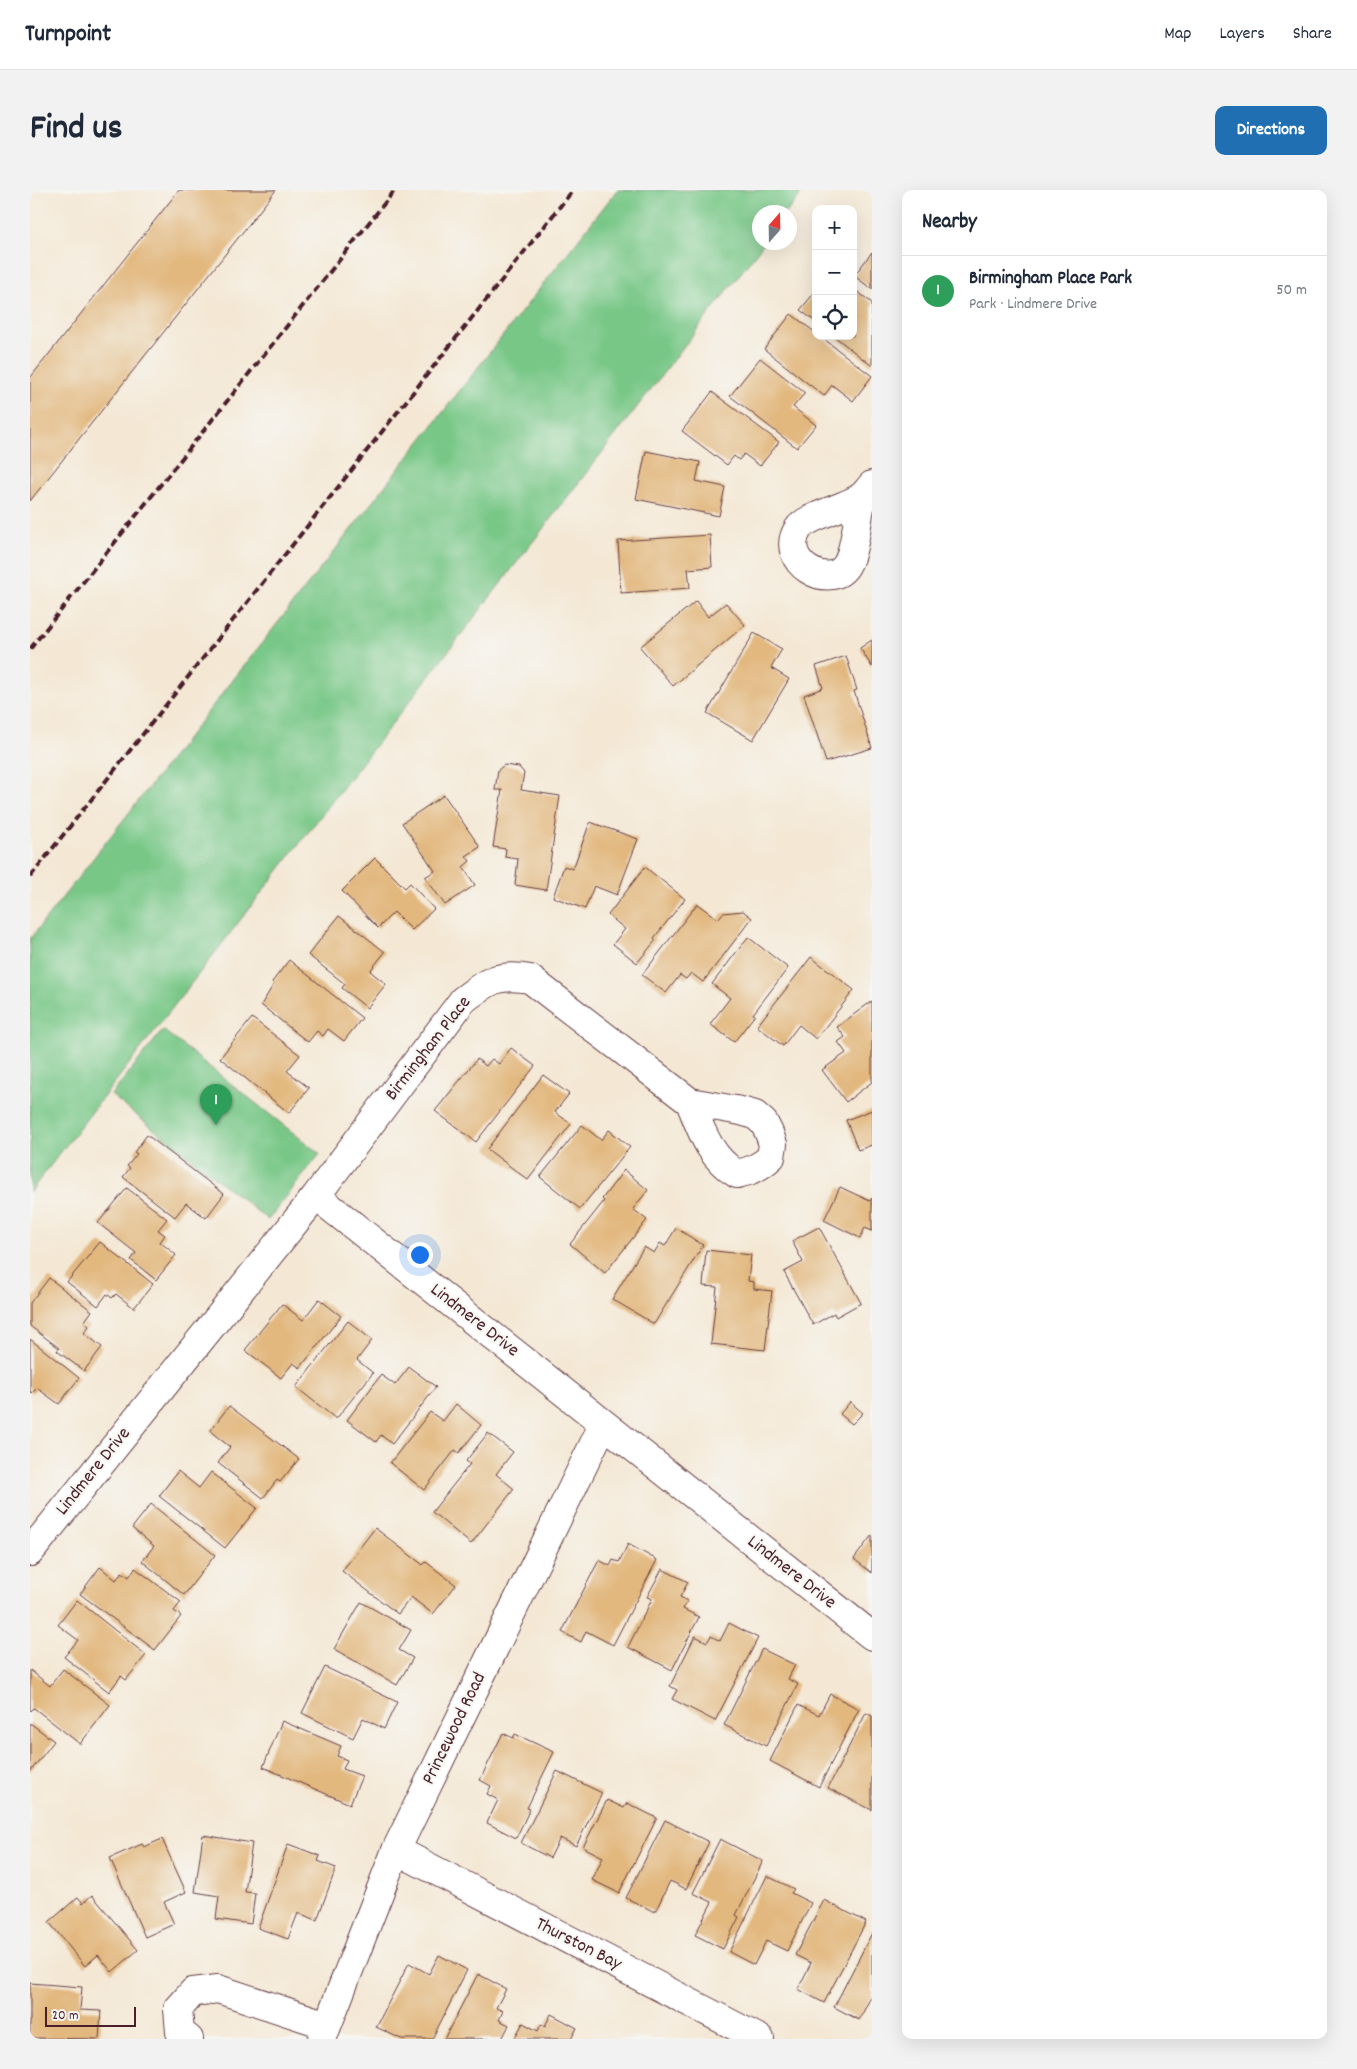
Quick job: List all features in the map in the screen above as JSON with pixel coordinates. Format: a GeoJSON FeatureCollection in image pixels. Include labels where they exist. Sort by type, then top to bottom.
{"type":"FeatureCollection","features":[{"type":"Feature","properties":{"kind":"street","name":"Birmingham Place"},"geometry":{"type":"LineString","coordinates":[[316,1196],[463,1000],[495,978],[511,976],[530,979],[690,1102]]}},
{"type":"Feature","properties":{"kind":"street","name":"Lindmere Drive"},"geometry":{"type":"LineString","coordinates":[[30,1552],[316,1196],[872,1636]]}},
{"type":"Feature","properties":{"kind":"street","name":"Princewood Road"},"geometry":{"type":"LineString","coordinates":[[324,2032],[396,1850],[603,1424]]}},
{"type":"Feature","properties":{"kind":"street","name":"Thurston Bay"},"geometry":{"type":"LineString","coordinates":[[396,1850],[760,2039]]}},
{"type":"Feature","properties":{"kind":"street"},"geometry":{"type":"LineString","coordinates":[[189,2039],[180,2032],[178,2009],[193,1992],[218,1988],[324,2032]]}},
{"type":"Feature","properties":{"kind":"green space"},"geometry":{"type":"Polygon","coordinates":[[[617,190],[804,190],[792,205],[752,205],[752,250],[759,250],[30,1192],[30,939],[617,190]]]}},
{"type":"Feature","properties":{"kind":"green space"},"geometry":{"type":"Polygon","coordinates":[[[163,1030],[320,1154],[268,1220],[111,1095],[163,1030]]]}},
{"type":"Feature","properties":{"kind":"building"},"geometry":{"type":"Polygon","coordinates":[[[179,190],[276,190],[30,501],[30,378],[179,190]]]}},
{"type":"Feature","properties":{"kind":"building"},"geometry":{"type":"Polygon","coordinates":[[[872,252],[872,289],[857,278],[857,272],[872,252]]]}},
{"type":"Feature","properties":{"kind":"building"},"geometry":{"type":"Polygon","coordinates":[[[857,291],[872,303],[872,366],[839,340],[857,340],[857,291]]]}},
{"type":"Feature","properties":{"kind":"building"},"geometry":{"type":"Polygon","coordinates":[[[812,296],[812,319],[800,310],[812,296]]]}},
{"type":"Feature","properties":{"kind":"building"},"geometry":{"type":"Polygon","coordinates":[[[791,314],[812,330],[812,340],[825,340],[872,376],[853,401],[832,385],[824,396],[764,349],[791,314]]]}},
{"type":"Feature","properties":{"kind":"building"},"geometry":{"type":"Polygon","coordinates":[[[760,358],[805,393],[793,407],[816,425],[797,448],[730,396],[760,358]]]}},
{"type":"Feature","properties":{"kind":"building"},"geometry":{"type":"Polygon","coordinates":[[[712,392],[779,442],[760,466],[744,454],[739,460],[734,456],[727,465],[682,431],[712,392]]]}},
{"type":"Feature","properties":{"kind":"building"},"geometry":{"type":"Polygon","coordinates":[[[646,451],[700,462],[696,481],[725,487],[719,516],[636,499],[646,451]]]}},
{"type":"Feature","properties":{"kind":"building"},"geometry":{"type":"Polygon","coordinates":[[[710,535],[712,567],[688,569],[690,588],[621,593],[618,541],[710,535]]]}},
{"type":"Feature","properties":{"kind":"building"},"geometry":{"type":"Polygon","coordinates":[[[696,601],[708,617],[726,603],[745,625],[673,686],[640,647],[696,601]]]}},
{"type":"Feature","properties":{"kind":"building"},"geometry":{"type":"Polygon","coordinates":[[[754,633],[782,649],[771,668],[789,679],[753,740],[707,713],[754,633]]]}},
{"type":"Feature","properties":{"kind":"building"},"geometry":{"type":"Polygon","coordinates":[[[872,640],[872,667],[860,648],[872,640]]]}},
{"type":"Feature","properties":{"kind":"building"},"geometry":{"type":"Polygon","coordinates":[[[846,656],[857,690],[854,691],[872,748],[826,762],[804,695],[823,688],[816,666],[846,656]]]}},
{"type":"Feature","properties":{"kind":"building"},"geometry":{"type":"Polygon","coordinates":[[[504,765],[519,767],[524,773],[521,790],[560,796],[546,890],[515,885],[518,859],[505,857],[506,849],[493,847],[502,790],[495,790],[498,770],[504,765]]]}},
{"type":"Feature","properties":{"kind":"building"},"geometry":{"type":"Polygon","coordinates":[[[444,795],[480,847],[466,856],[470,861],[463,867],[475,885],[445,905],[425,877],[435,871],[402,823],[444,795]]]}},
{"type":"Feature","properties":{"kind":"building"},"geometry":{"type":"Polygon","coordinates":[[[590,822],[638,839],[617,895],[594,886],[585,909],[553,897],[564,866],[573,869],[590,822]]]}},
{"type":"Feature","properties":{"kind":"building"},"geometry":{"type":"Polygon","coordinates":[[[375,858],[405,888],[410,883],[434,909],[412,930],[394,912],[378,928],[342,891],[375,858]]]}},
{"type":"Feature","properties":{"kind":"building"},"geometry":{"type":"Polygon","coordinates":[[[645,867],[685,899],[637,963],[613,944],[625,929],[608,915],[645,867]]]}},
{"type":"Feature","properties":{"kind":"building"},"geometry":{"type":"Polygon","coordinates":[[[697,904],[718,919],[723,913],[743,911],[752,918],[703,982],[691,973],[686,979],[680,975],[666,993],[642,975],[697,904]]]}},
{"type":"Feature","properties":{"kind":"building"},"geometry":{"type":"Polygon","coordinates":[[[339,916],[385,952],[370,971],[386,984],[367,1008],[342,988],[345,984],[308,955],[339,916]]]}},
{"type":"Feature","properties":{"kind":"building"},"geometry":{"type":"Polygon","coordinates":[[[748,937],[788,968],[734,1042],[710,1024],[730,998],[712,984],[748,937]]]}},
{"type":"Feature","properties":{"kind":"building"},"geometry":{"type":"Polygon","coordinates":[[[811,957],[854,990],[816,1039],[799,1025],[783,1046],[757,1026],[811,957]]]}},
{"type":"Feature","properties":{"kind":"building"},"geometry":{"type":"Polygon","coordinates":[[[289,960],[362,1018],[344,1041],[328,1029],[323,1036],[317,1031],[308,1042],[261,1005],[274,984],[272,982],[289,960]]]}},
{"type":"Feature","properties":{"kind":"building"},"geometry":{"type":"Polygon","coordinates":[[[872,1001],[872,1082],[846,1102],[822,1070],[846,1053],[838,1042],[845,1037],[837,1027],[872,1001]]]}},
{"type":"Feature","properties":{"kind":"building"},"geometry":{"type":"Polygon","coordinates":[[[252,1018],[300,1055],[287,1071],[309,1088],[289,1113],[220,1058],[252,1018]]]}},
{"type":"Feature","properties":{"kind":"building"},"geometry":{"type":"Polygon","coordinates":[[[511,1048],[535,1066],[476,1142],[435,1111],[477,1059],[486,1066],[492,1059],[499,1064],[511,1048]]]}},
{"type":"Feature","properties":{"kind":"building"},"geometry":{"type":"Polygon","coordinates":[[[543,1075],[569,1094],[555,1112],[571,1124],[528,1180],[487,1149],[543,1075]]]}},
{"type":"Feature","properties":{"kind":"building"},"geometry":{"type":"Polygon","coordinates":[[[872,1110],[872,1145],[858,1150],[846,1120],[872,1110]]]}},
{"type":"Feature","properties":{"kind":"building"},"geometry":{"type":"Polygon","coordinates":[[[582,1125],[601,1140],[609,1130],[630,1147],[580,1209],[540,1177],[582,1125]]]}},
{"type":"Feature","properties":{"kind":"building"},"geometry":{"type":"Polygon","coordinates":[[[147,1135],[224,1194],[206,1218],[186,1203],[175,1217],[123,1177],[130,1168],[127,1166],[137,1154],[134,1152],[147,1135]]]}},
{"type":"Feature","properties":{"kind":"building"},"geometry":{"type":"Polygon","coordinates":[[[624,1170],[648,1190],[633,1209],[647,1220],[605,1273],[570,1244],[604,1201],[602,1199],[624,1170]]]}},
{"type":"Feature","properties":{"kind":"building"},"geometry":{"type":"Polygon","coordinates":[[[840,1187],[870,1201],[872,1198],[872,1231],[865,1228],[860,1238],[824,1220],[840,1187]]]}},
{"type":"Feature","properties":{"kind":"building"},"geometry":{"type":"Polygon","coordinates":[[[127,1188],[167,1219],[158,1230],[165,1235],[160,1242],[176,1255],[156,1280],[131,1260],[136,1253],[98,1223],[127,1188]]]}},
{"type":"Feature","properties":{"kind":"building"},"geometry":{"type":"Polygon","coordinates":[[[819,1227],[861,1303],[836,1317],[834,1313],[813,1325],[784,1272],[803,1262],[792,1241],[819,1227]]]}},
{"type":"Feature","properties":{"kind":"building"},"geometry":{"type":"Polygon","coordinates":[[[676,1228],[703,1245],[654,1324],[612,1299],[644,1247],[654,1253],[660,1243],[665,1246],[676,1228]]]}},
{"type":"Feature","properties":{"kind":"building"},"geometry":{"type":"Polygon","coordinates":[[[100,1242],[153,1284],[134,1308],[116,1294],[112,1298],[107,1294],[98,1306],[67,1282],[100,1242]]]}},
{"type":"Feature","properties":{"kind":"building"},"geometry":{"type":"Polygon","coordinates":[[[706,1250],[751,1255],[748,1281],[754,1282],[754,1289],[772,1291],[765,1350],[711,1344],[717,1287],[703,1286],[706,1250]]]}},
{"type":"Feature","properties":{"kind":"building"},"geometry":{"type":"Polygon","coordinates":[[[49,1278],[92,1311],[84,1322],[89,1326],[84,1333],[102,1347],[84,1371],[57,1351],[59,1348],[30,1326],[30,1303],[49,1278]]]}},
{"type":"Feature","properties":{"kind":"building"},"geometry":{"type":"Polygon","coordinates":[[[319,1299],[341,1316],[300,1368],[293,1363],[281,1378],[245,1350],[282,1304],[303,1320],[319,1299]]]}},
{"type":"Feature","properties":{"kind":"building"},"geometry":{"type":"Polygon","coordinates":[[[348,1321],[372,1340],[357,1360],[373,1373],[336,1419],[296,1387],[348,1321]]]}},
{"type":"Feature","properties":{"kind":"building"},"geometry":{"type":"Polygon","coordinates":[[[30,1339],[79,1378],[59,1404],[37,1388],[32,1393],[30,1391],[30,1339]]]}},
{"type":"Feature","properties":{"kind":"building"},"geometry":{"type":"Polygon","coordinates":[[[409,1367],[436,1387],[392,1444],[381,1435],[376,1442],[347,1420],[381,1375],[395,1385],[409,1367]]]}},
{"type":"Feature","properties":{"kind":"building"},"geometry":{"type":"Polygon","coordinates":[[[850,1402],[863,1413],[852,1424],[840,1414],[850,1402]]]}},
{"type":"Feature","properties":{"kind":"building"},"geometry":{"type":"Polygon","coordinates":[[[456,1404],[481,1425],[459,1453],[455,1450],[424,1490],[390,1463],[430,1412],[443,1421],[456,1404]]]}},
{"type":"Feature","properties":{"kind":"building"},"geometry":{"type":"Polygon","coordinates":[[[229,1406],[299,1459],[280,1482],[277,1480],[263,1498],[218,1463],[230,1447],[210,1431],[229,1406]]]}},
{"type":"Feature","properties":{"kind":"building"},"geometry":{"type":"Polygon","coordinates":[[[488,1433],[513,1452],[496,1474],[514,1489],[471,1544],[432,1512],[470,1464],[466,1461],[488,1433]]]}},
{"type":"Feature","properties":{"kind":"building"},"geometry":{"type":"Polygon","coordinates":[[[178,1471],[199,1488],[211,1472],[257,1508],[225,1548],[159,1496],[178,1471]]]}},
{"type":"Feature","properties":{"kind":"building"},"geometry":{"type":"Polygon","coordinates":[[[151,1504],[215,1555],[184,1595],[142,1561],[154,1546],[132,1528],[151,1504]]]}},
{"type":"Feature","properties":{"kind":"building"},"geometry":{"type":"Polygon","coordinates":[[[375,1528],[423,1565],[426,1562],[456,1585],[433,1614],[411,1597],[398,1614],[342,1571],[375,1528]]]}},
{"type":"Feature","properties":{"kind":"building"},"geometry":{"type":"Polygon","coordinates":[[[872,1535],[872,1573],[854,1559],[872,1535]]]}},
{"type":"Feature","properties":{"kind":"building"},"geometry":{"type":"Polygon","coordinates":[[[628,1544],[657,1560],[613,1645],[586,1631],[581,1642],[562,1632],[599,1560],[610,1566],[613,1560],[619,1562],[628,1544]]]}},
{"type":"Feature","properties":{"kind":"building"},"geometry":{"type":"Polygon","coordinates":[[[100,1567],[116,1580],[122,1572],[129,1577],[135,1568],[181,1602],[174,1611],[181,1616],[155,1650],[80,1594],[100,1567]]]}},
{"type":"Feature","properties":{"kind":"building"},"geometry":{"type":"Polygon","coordinates":[[[662,1569],[688,1582],[680,1597],[687,1601],[683,1609],[699,1617],[672,1670],[628,1647],[652,1599],[647,1597],[662,1569]]]}},
{"type":"Feature","properties":{"kind":"building"},"geometry":{"type":"Polygon","coordinates":[[[77,1600],[146,1655],[126,1680],[121,1676],[109,1692],[64,1657],[78,1640],[58,1625],[77,1600]]]}},
{"type":"Feature","properties":{"kind":"building"},"geometry":{"type":"Polygon","coordinates":[[[361,1602],[411,1630],[399,1650],[413,1658],[397,1685],[334,1649],[361,1602]]]}},
{"type":"Feature","properties":{"kind":"building"},"geometry":{"type":"Polygon","coordinates":[[[729,1623],[758,1638],[715,1721],[672,1699],[677,1690],[670,1686],[695,1636],[707,1642],[711,1636],[720,1641],[729,1623]]]}},
{"type":"Feature","properties":{"kind":"building"},"geometry":{"type":"Polygon","coordinates":[[[762,1649],[795,1665],[788,1679],[798,1684],[766,1746],[724,1725],[762,1649]]]}},
{"type":"Feature","properties":{"kind":"building"},"geometry":{"type":"Polygon","coordinates":[[[325,1667],[397,1702],[384,1729],[363,1718],[353,1738],[302,1713],[325,1667]]]}},
{"type":"Feature","properties":{"kind":"building"},"geometry":{"type":"Polygon","coordinates":[[[63,1669],[110,1705],[80,1744],[34,1708],[30,1710],[30,1670],[50,1686],[63,1669]]]}},
{"type":"Feature","properties":{"kind":"building"},"geometry":{"type":"Polygon","coordinates":[[[830,1694],[859,1709],[819,1787],[770,1761],[798,1705],[819,1715],[830,1694]]]}},
{"type":"Feature","properties":{"kind":"building"},"geometry":{"type":"Polygon","coordinates":[[[866,1713],[872,1716],[872,1810],[828,1788],[866,1713]]]}},
{"type":"Feature","properties":{"kind":"building"},"geometry":{"type":"Polygon","coordinates":[[[282,1721],[341,1746],[337,1756],[347,1760],[343,1769],[362,1776],[350,1804],[263,1767],[282,1721]]]}},
{"type":"Feature","properties":{"kind":"building"},"geometry":{"type":"Polygon","coordinates":[[[30,1723],[54,1741],[30,1772],[30,1723]]]}},
{"type":"Feature","properties":{"kind":"building"},"geometry":{"type":"Polygon","coordinates":[[[503,1733],[513,1738],[515,1734],[554,1752],[527,1808],[530,1809],[516,1838],[487,1823],[498,1800],[487,1794],[491,1786],[480,1780],[503,1733]]]}},
{"type":"Feature","properties":{"kind":"building"},"geometry":{"type":"Polygon","coordinates":[[[557,1771],[602,1793],[576,1846],[560,1838],[550,1858],[521,1843],[557,1771]]]}},
{"type":"Feature","properties":{"kind":"building"},"geometry":{"type":"Polygon","coordinates":[[[607,1800],[624,1808],[627,1803],[657,1818],[619,1893],[592,1880],[603,1857],[583,1847],[607,1800]]]}},
{"type":"Feature","properties":{"kind":"building"},"geometry":{"type":"Polygon","coordinates":[[[665,1820],[709,1842],[686,1889],[670,1881],[655,1912],[626,1898],[665,1820]]]}},
{"type":"Feature","properties":{"kind":"building"},"geometry":{"type":"Polygon","coordinates":[[[203,1835],[252,1843],[245,1892],[255,1893],[251,1924],[216,1919],[219,1896],[195,1892],[203,1835]]]}},
{"type":"Feature","properties":{"kind":"building"},"geometry":{"type":"Polygon","coordinates":[[[162,1839],[186,1892],[164,1902],[174,1924],[145,1937],[110,1858],[142,1844],[144,1847],[162,1839]]]}},
{"type":"Feature","properties":{"kind":"building"},"geometry":{"type":"Polygon","coordinates":[[[720,1839],[763,1861],[736,1915],[739,1917],[723,1949],[695,1935],[712,1902],[693,1893],[720,1839]]]}},
{"type":"Feature","properties":{"kind":"building"},"geometry":{"type":"Polygon","coordinates":[[[288,1844],[320,1856],[318,1861],[336,1868],[317,1920],[298,1913],[288,1939],[258,1928],[288,1844]]]}},
{"type":"Feature","properties":{"kind":"building"},"geometry":{"type":"Polygon","coordinates":[[[767,1876],[794,1889],[791,1893],[811,1903],[787,1951],[766,1941],[754,1965],[729,1952],[767,1876]]]}},
{"type":"Feature","properties":{"kind":"building"},"geometry":{"type":"Polygon","coordinates":[[[92,1895],[138,1950],[112,1972],[98,1955],[85,1966],[49,1922],[78,1897],[83,1903],[92,1895]]]}},
{"type":"Feature","properties":{"kind":"building"},"geometry":{"type":"Polygon","coordinates":[[[824,1900],[866,1922],[824,2003],[798,1989],[811,1963],[795,1955],[824,1900]]]}},
{"type":"Feature","properties":{"kind":"building"},"geometry":{"type":"Polygon","coordinates":[[[872,1933],[872,1995],[859,2020],[834,2007],[872,1933]]]}},
{"type":"Feature","properties":{"kind":"building"},"geometry":{"type":"Polygon","coordinates":[[[439,1955],[467,1970],[432,2039],[401,2039],[376,2027],[409,1963],[429,1974],[439,1955]]]}},
{"type":"Feature","properties":{"kind":"building"},"geometry":{"type":"Polygon","coordinates":[[[478,1974],[506,1989],[496,2008],[503,2011],[499,2020],[509,2025],[502,2039],[444,2039],[478,1974]]]}},
{"type":"Feature","properties":{"kind":"building"},"geometry":{"type":"Polygon","coordinates":[[[30,1983],[82,1987],[80,2010],[101,2011],[99,2039],[30,2038],[30,1983]]]}},
{"type":"Feature","properties":{"kind":"building"},"geometry":{"type":"Polygon","coordinates":[[[551,2014],[577,2028],[571,2039],[514,2039],[523,2023],[538,2031],[541,2024],[545,2026],[551,2014]]]}},
{"type":"Feature","properties":{"kind":"railway"},"geometry":{"type":"LineString","coordinates":[[30,649],[395,190]]}},
{"type":"Feature","properties":{"kind":"railway"},"geometry":{"type":"LineString","coordinates":[[30,877],[573,190]]}},
{"type":"Feature","properties":{"kind":"place","name":"Birmingham Place Park"},"geometry":{"type":"Point","coordinates":[216,1125]}}]}
